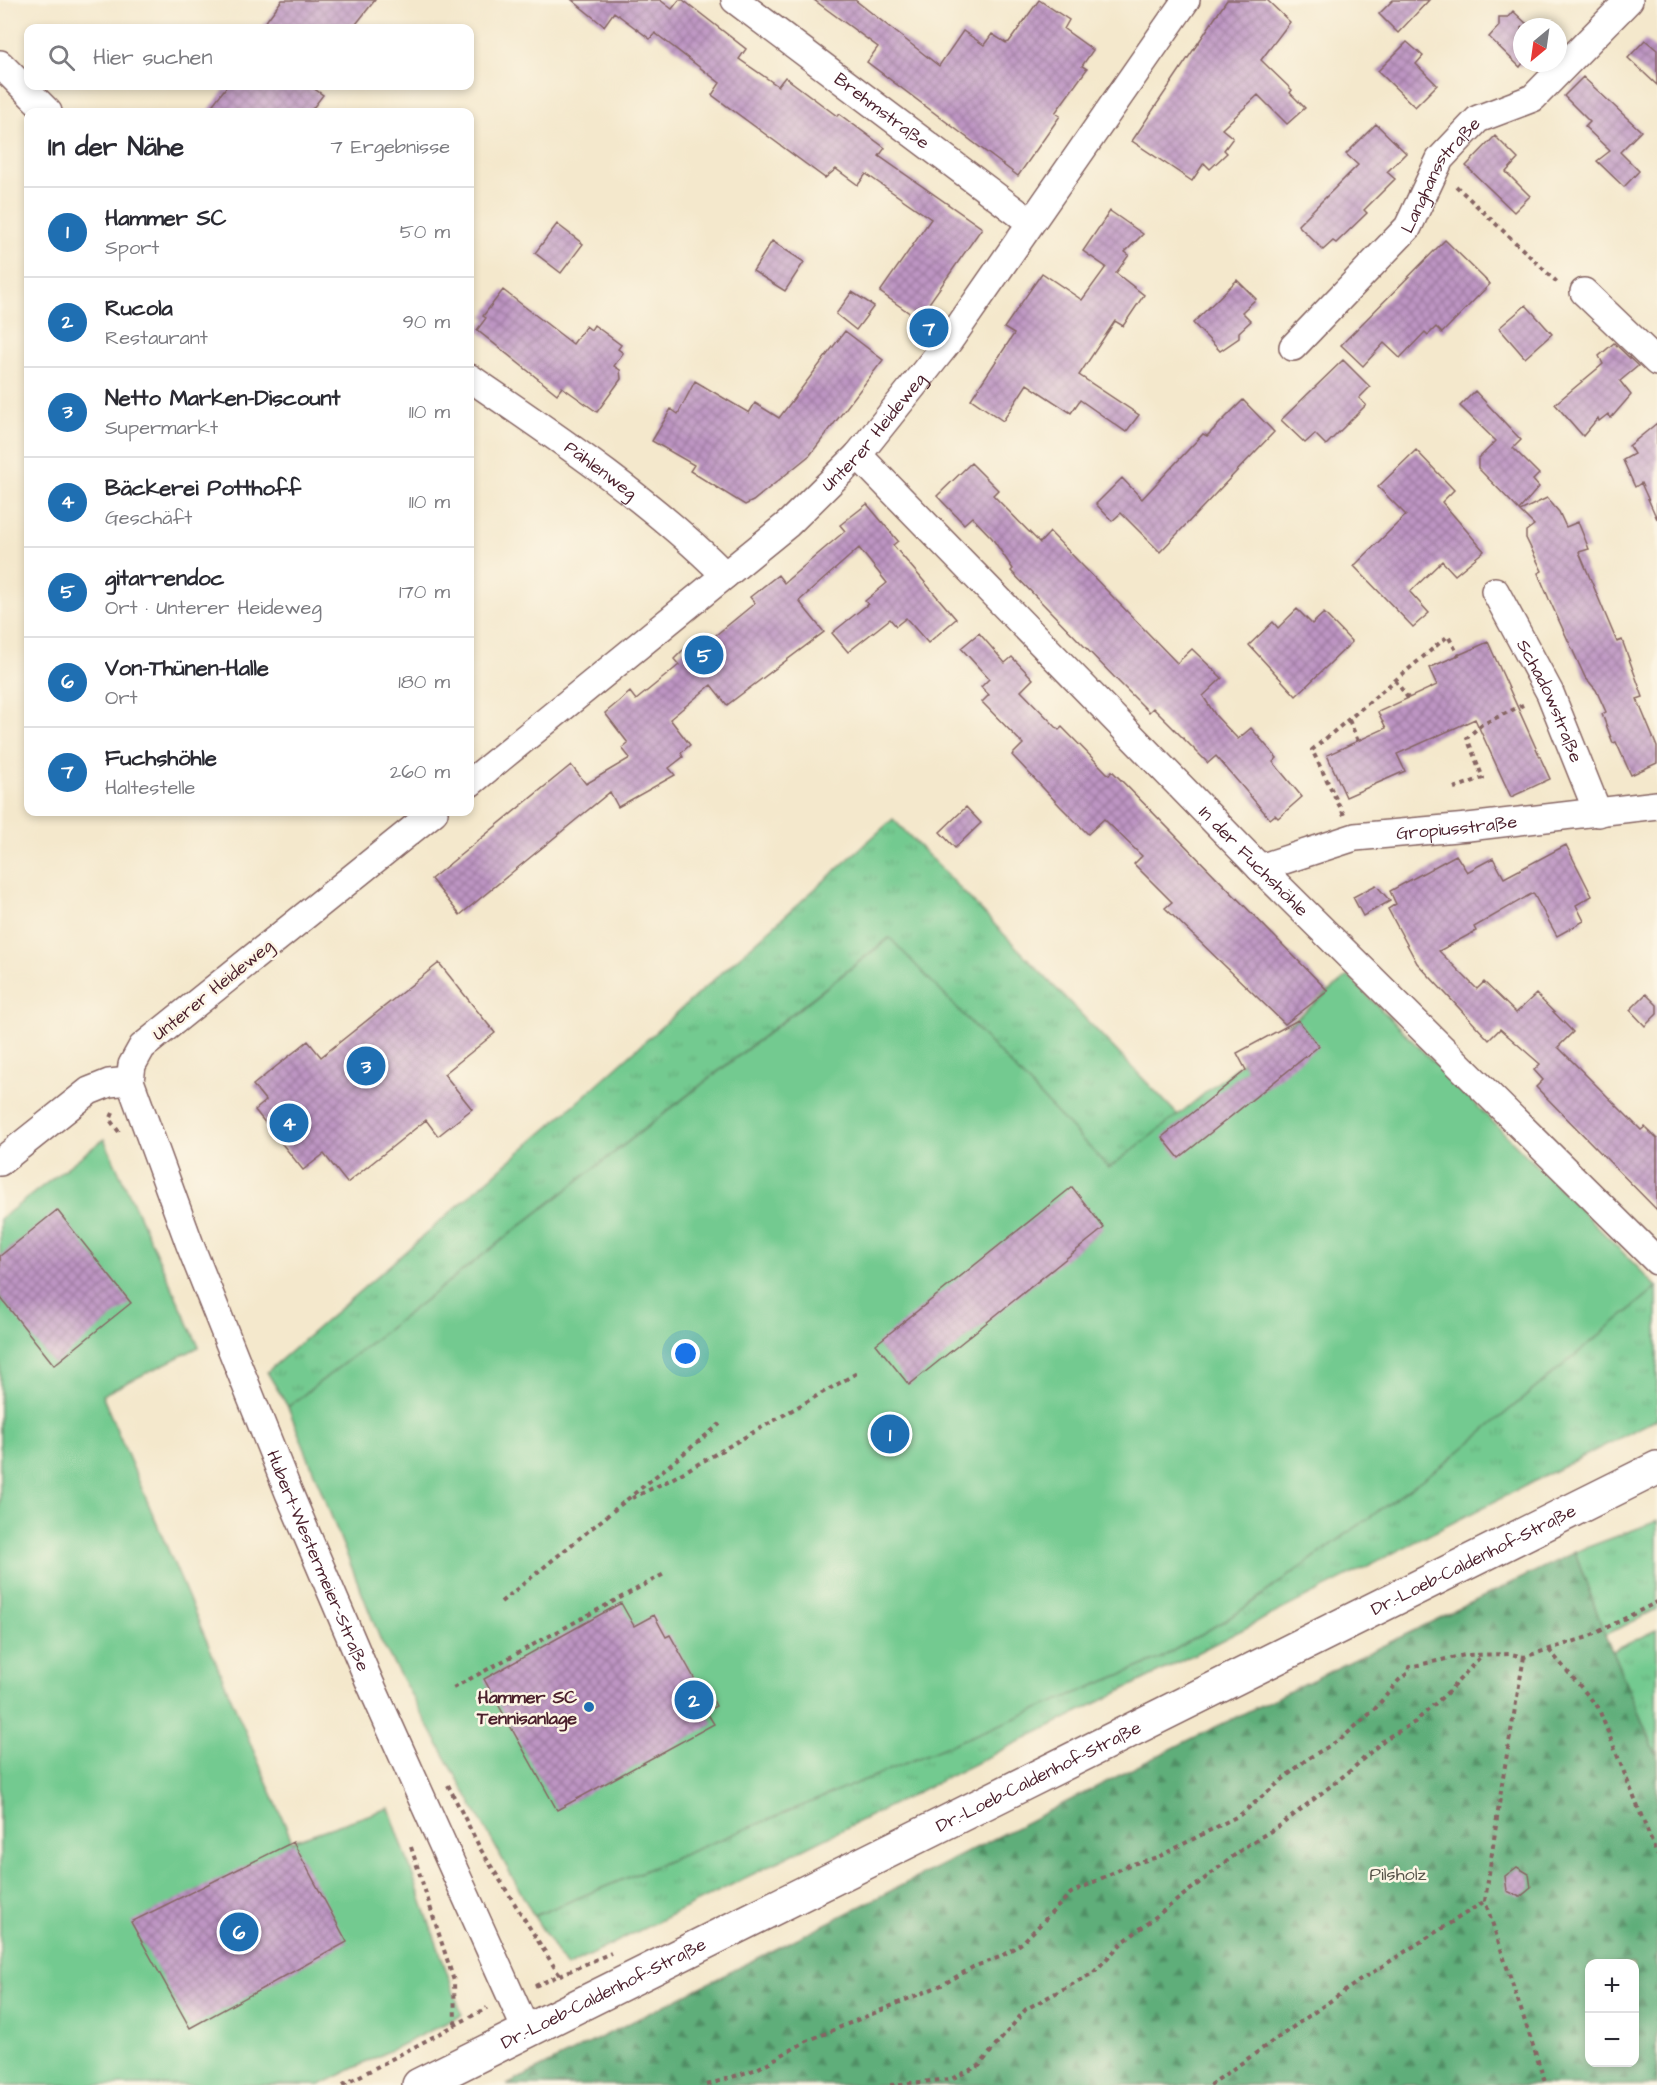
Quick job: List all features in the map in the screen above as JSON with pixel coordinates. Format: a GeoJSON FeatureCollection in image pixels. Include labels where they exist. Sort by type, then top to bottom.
{"type":"FeatureCollection","features":[{"type":"Feature","properties":{"kind":"main road","name":"Dr.-Loeb-Caldenhof-Straße"},"geometry":{"type":"LineString","coordinates":[[419,2085],[1657,1468]]}},
{"type":"Feature","properties":{"kind":"street","name":"Brehmstraße"},"geometry":{"type":"LineString","coordinates":[[735,0],[1030,222]]}},
{"type":"Feature","properties":{"kind":"street","name":"Unterer Heideweg"},"geometry":{"type":"LineString","coordinates":[[474,780],[788,524],[858,455],[926,372],[1186,0]]}},
{"type":"Feature","properties":{"kind":"street","name":"Langhansstraße"},"geometry":{"type":"LineString","coordinates":[[1293,347],[1408,227],[1440,159],[1478,119],[1533,98],[1629,0]]}},
{"type":"Feature","properties":{"kind":"street"},"geometry":{"type":"LineString","coordinates":[[0,64],[24,88]]}},
{"type":"Feature","properties":{"kind":"street"},"geometry":{"type":"LineString","coordinates":[[26,90],[44,108]]}},
{"type":"Feature","properties":{"kind":"street"},"geometry":{"type":"LineString","coordinates":[[1584,292],[1657,363]]}},
{"type":"Feature","properties":{"kind":"street","name":"Pählenweg"},"geometry":{"type":"LineString","coordinates":[[474,381],[564,442],[698,549],[725,575]]}},
{"type":"Feature","properties":{"kind":"street","name":"In der Fuchshöhle"},"geometry":{"type":"LineString","coordinates":[[858,455],[1260,868],[1657,1261]]}},
{"type":"Feature","properties":{"kind":"street","name":"Schadowstraße"},"geometry":{"type":"LineString","coordinates":[[1495,591],[1550,693],[1598,813]]}},
{"type":"Feature","properties":{"kind":"street","name":"Gropiusstraße"},"geometry":{"type":"LineString","coordinates":[[1260,868],[1355,837],[1657,805]]}},
{"type":"Feature","properties":{"kind":"street","name":"Unterer Heideweg"},"geometry":{"type":"LineString","coordinates":[[130,1081],[132,1065],[142,1047],[429,816]]}},
{"type":"Feature","properties":{"kind":"street"},"geometry":{"type":"LineString","coordinates":[[0,1162],[89,1091],[109,1083],[130,1081]]}},
{"type":"Feature","properties":{"kind":"street","name":"Hubert-Westermeier-Straße"},"geometry":{"type":"LineString","coordinates":[[130,1081],[190,1245],[289,1492],[370,1683],[527,2032]]}},
{"type":"Feature","properties":{"kind":"path"},"geometry":{"type":"LineString","coordinates":[[1436,168],[1561,286],[1584,292]]}},
{"type":"Feature","properties":{"kind":"path"},"geometry":{"type":"LineString","coordinates":[[1355,837],[1312,750],[1448,636],[1459,656]]}},
{"type":"Feature","properties":{"kind":"path"},"geometry":{"type":"LineString","coordinates":[[1395,680],[1407,698]]}},
{"type":"Feature","properties":{"kind":"path"},"geometry":{"type":"LineString","coordinates":[[1454,789],[1483,778],[1467,738],[1481,725],[1550,693]]}},
{"type":"Feature","properties":{"kind":"path"},"geometry":{"type":"LineString","coordinates":[[1349,720],[1358,741]]}},
{"type":"Feature","properties":{"kind":"path"},"geometry":{"type":"LineString","coordinates":[[626,1501],[670,1480],[856,1373]]}},
{"type":"Feature","properties":{"kind":"path"},"geometry":{"type":"LineString","coordinates":[[501,1602],[720,1424]]}},
{"type":"Feature","properties":{"kind":"path"},"geometry":{"type":"LineString","coordinates":[[453,1688],[666,1573]]}},
{"type":"Feature","properties":{"kind":"path"},"geometry":{"type":"LineString","coordinates":[[706,2085],[757,2069],[807,2041],[944,1984],[973,1968],[1000,1957],[1022,1943],[1071,1893],[1129,1865],[1158,1857],[1240,1815],[1307,1759],[1341,1738],[1374,1710],[1399,1680],[1408,1673],[1409,1667],[1465,1655],[1511,1654],[1524,1657],[1588,1637],[1657,1602]]}},
{"type":"Feature","properties":{"kind":"path"},"geometry":{"type":"LineString","coordinates":[[1549,1650],[1598,1707],[1657,1855]]}},
{"type":"Feature","properties":{"kind":"path"},"geometry":{"type":"LineString","coordinates":[[890,2085],[951,2079],[979,2066],[1026,2009],[1093,1973],[1122,1943],[1249,1844],[1281,1825],[1351,1770],[1385,1739],[1414,1722],[1449,1692],[1482,1655]]}},
{"type":"Feature","properties":{"kind":"path"},"geometry":{"type":"LineString","coordinates":[[1524,1657],[1485,1900],[1546,2085]]}},
{"type":"Feature","properties":{"kind":"path"},"geometry":{"type":"LineString","coordinates":[[448,1784],[481,1850],[560,1976]]}},
{"type":"Feature","properties":{"kind":"path"},"geometry":{"type":"LineString","coordinates":[[1210,2085],[1359,1981],[1485,1900]]}},
{"type":"Feature","properties":{"kind":"green space"},"geometry":{"type":"Polygon","coordinates":[[[893,819],[1178,1115],[1109,1168],[889,938],[288,1407],[267,1372],[583,1097],[893,819]]]}},
{"type":"Feature","properties":{"kind":"green space"},"geometry":{"type":"Polygon","coordinates":[[[890,938],[1109,1168],[1178,1115],[1348,976],[1657,1287],[1449,1460],[1237,1613],[1159,1659],[534,1916],[381,1641],[288,1407],[890,938]]]}},
{"type":"Feature","properties":{"kind":"green space"},"geometry":{"type":"Polygon","coordinates":[[[104,1139],[199,1347],[102,1395],[292,1841],[389,1808],[462,2015],[320,2085],[0,2085],[0,1219],[104,1139]]]}},
{"type":"Feature","properties":{"kind":"green space"},"geometry":{"type":"Polygon","coordinates":[[[1657,1287],[1657,1419],[1155,1674],[566,1967],[534,1916],[1159,1659],[1237,1613],[1449,1460],[1657,1287]]]}},
{"type":"Feature","properties":{"kind":"green space"},"geometry":{"type":"Polygon","coordinates":[[[1657,1521],[1657,1610],[1605,1635],[1575,1552],[1657,1521]]]}},
{"type":"Feature","properties":{"kind":"green space","name":"Pilsholz"},"geometry":{"type":"Polygon","coordinates":[[[1575,1552],[1605,1635],[1657,1756],[1657,2085],[507,2085],[1185,1742],[1575,1552]]]}},
{"type":"Feature","properties":{"kind":"green space"},"geometry":{"type":"Polygon","coordinates":[[[1657,1630],[1657,1756],[1612,1651],[1657,1630]]]}},
{"type":"Feature","properties":{"kind":"building"},"geometry":{"type":"Polygon","coordinates":[[[282,0],[375,0],[356,24],[264,24],[282,0]]]}},
{"type":"Feature","properties":{"kind":"building"},"geometry":{"type":"Polygon","coordinates":[[[572,0],[660,0],[672,9],[679,0],[683,0],[746,49],[739,59],[778,86],[785,77],[837,116],[839,114],[885,148],[879,156],[982,228],[918,319],[880,292],[931,219],[866,174],[858,185],[836,169],[825,178],[712,95],[720,83],[655,33],[650,39],[614,12],[604,26],[572,0]]]}},
{"type":"Feature","properties":{"kind":"building"},"geometry":{"type":"Polygon","coordinates":[[[814,0],[855,0],[939,66],[963,31],[984,45],[992,34],[1006,43],[1009,42],[1039,0],[1069,20],[1064,29],[1093,50],[1082,66],[1087,69],[1055,113],[1060,116],[1018,176],[867,62],[878,47],[814,0]]]}},
{"type":"Feature","properties":{"kind":"building"},"geometry":{"type":"Polygon","coordinates":[[[1227,0],[1267,0],[1290,22],[1261,60],[1292,90],[1290,93],[1305,108],[1287,124],[1258,95],[1222,129],[1233,138],[1224,150],[1227,153],[1210,169],[1204,163],[1192,181],[1132,141],[1227,0]]]}},
{"type":"Feature","properties":{"kind":"building"},"geometry":{"type":"Polygon","coordinates":[[[1393,0],[1429,0],[1398,33],[1379,14],[1393,0]]]}},
{"type":"Feature","properties":{"kind":"building"},"geometry":{"type":"Polygon","coordinates":[[[1513,11],[1520,18],[1513,18],[1513,60],[1489,37],[1499,26],[1499,17],[1508,17],[1513,11]]]}},
{"type":"Feature","properties":{"kind":"building"},"geometry":{"type":"Polygon","coordinates":[[[1645,40],[1657,50],[1657,85],[1628,58],[1645,40]]]}},
{"type":"Feature","properties":{"kind":"building"},"geometry":{"type":"Polygon","coordinates":[[[1407,42],[1423,56],[1416,64],[1437,85],[1415,107],[1378,71],[1407,42]]]}},
{"type":"Feature","properties":{"kind":"building"},"geometry":{"type":"Polygon","coordinates":[[[1583,77],[1641,131],[1620,152],[1639,171],[1624,187],[1597,161],[1610,151],[1585,127],[1590,122],[1564,96],[1583,77]]]}},
{"type":"Feature","properties":{"kind":"building"},"geometry":{"type":"Polygon","coordinates":[[[224,90],[316,90],[323,95],[313,108],[210,108],[224,90]]]}},
{"type":"Feature","properties":{"kind":"building"},"geometry":{"type":"Polygon","coordinates":[[[1376,124],[1406,153],[1387,172],[1395,179],[1364,210],[1367,213],[1336,243],[1333,241],[1323,250],[1298,225],[1358,165],[1346,154],[1376,124]]]}},
{"type":"Feature","properties":{"kind":"building"},"geometry":{"type":"Polygon","coordinates":[[[1495,136],[1518,159],[1506,172],[1530,196],[1514,212],[1466,166],[1495,136]]]}},
{"type":"Feature","properties":{"kind":"building"},"geometry":{"type":"Polygon","coordinates":[[[1110,211],[1143,234],[1125,252],[1129,255],[1116,273],[1144,295],[1123,326],[1115,321],[1079,375],[1139,415],[1126,432],[1080,400],[1071,413],[1027,384],[1003,421],[971,399],[1014,334],[1004,328],[1042,273],[1082,300],[1106,267],[1083,251],[1110,211]]]}},
{"type":"Feature","properties":{"kind":"building"},"geometry":{"type":"Polygon","coordinates":[[[557,224],[583,244],[561,273],[535,253],[557,224]]]}},
{"type":"Feature","properties":{"kind":"building"},"geometry":{"type":"Polygon","coordinates":[[[1445,240],[1490,284],[1442,333],[1436,327],[1428,335],[1425,332],[1400,358],[1384,343],[1363,366],[1341,345],[1445,240]]]}},
{"type":"Feature","properties":{"kind":"building"},"geometry":{"type":"Polygon","coordinates":[[[772,241],[804,262],[785,291],[753,271],[772,241]]]}},
{"type":"Feature","properties":{"kind":"building"},"geometry":{"type":"Polygon","coordinates":[[[1237,280],[1256,299],[1242,312],[1251,321],[1239,332],[1239,338],[1220,351],[1193,323],[1237,280]]]}},
{"type":"Feature","properties":{"kind":"building"},"geometry":{"type":"Polygon","coordinates":[[[503,290],[573,344],[586,326],[591,330],[594,325],[621,345],[618,349],[623,353],[614,366],[620,370],[621,379],[597,412],[562,387],[557,394],[477,330],[486,318],[483,316],[503,290]]]}},
{"type":"Feature","properties":{"kind":"building"},"geometry":{"type":"Polygon","coordinates":[[[852,292],[874,306],[856,330],[836,314],[852,292]]]}},
{"type":"Feature","properties":{"kind":"building"},"geometry":{"type":"Polygon","coordinates":[[[1526,305],[1552,334],[1525,358],[1499,328],[1526,305]]]}},
{"type":"Feature","properties":{"kind":"building"},"geometry":{"type":"Polygon","coordinates":[[[845,331],[883,360],[810,455],[753,501],[745,505],[690,471],[694,465],[652,441],[671,409],[678,414],[695,381],[749,413],[755,403],[779,418],[845,331]]]}},
{"type":"Feature","properties":{"kind":"building"},"geometry":{"type":"Polygon","coordinates":[[[1614,343],[1638,366],[1620,381],[1631,395],[1611,418],[1608,414],[1599,421],[1598,418],[1583,436],[1555,404],[1603,364],[1599,356],[1614,343]]]}},
{"type":"Feature","properties":{"kind":"building"},"geometry":{"type":"Polygon","coordinates":[[[1343,360],[1370,387],[1359,398],[1366,405],[1326,445],[1315,434],[1305,443],[1281,420],[1343,360]]]}},
{"type":"Feature","properties":{"kind":"building"},"geometry":{"type":"Polygon","coordinates":[[[1475,391],[1521,440],[1513,448],[1539,474],[1533,480],[1539,487],[1519,510],[1478,468],[1478,459],[1496,441],[1460,406],[1475,391]]]}},
{"type":"Feature","properties":{"kind":"building"},"geometry":{"type":"Polygon","coordinates":[[[1243,400],[1274,432],[1160,552],[1121,513],[1112,521],[1096,504],[1122,478],[1142,499],[1203,434],[1207,436],[1243,400]]]}},
{"type":"Feature","properties":{"kind":"building"},"geometry":{"type":"Polygon","coordinates":[[[1657,423],[1657,519],[1641,483],[1635,487],[1623,460],[1634,454],[1629,446],[1657,423]]]}},
{"type":"Feature","properties":{"kind":"building"},"geometry":{"type":"Polygon","coordinates":[[[1416,450],[1454,490],[1442,502],[1484,551],[1455,575],[1442,561],[1410,592],[1429,613],[1413,627],[1354,566],[1406,515],[1378,487],[1416,450]]]}},
{"type":"Feature","properties":{"kind":"building"},"geometry":{"type":"Polygon","coordinates":[[[971,463],[998,490],[993,495],[1040,543],[1050,532],[1177,663],[1192,649],[1222,678],[1203,696],[1216,716],[1238,739],[1251,728],[1277,758],[1273,762],[1302,797],[1278,818],[1275,815],[1270,819],[1216,756],[1208,763],[1153,708],[1149,712],[1119,682],[1011,571],[1013,569],[992,538],[972,517],[964,524],[937,496],[971,463]]]}},
{"type":"Feature","properties":{"kind":"building"},"geometry":{"type":"Polygon","coordinates":[[[1547,498],[1559,512],[1566,527],[1578,522],[1589,549],[1579,552],[1617,642],[1622,640],[1643,697],[1637,699],[1657,747],[1657,763],[1631,775],[1616,742],[1613,743],[1602,714],[1606,712],[1596,690],[1585,677],[1549,599],[1538,573],[1542,571],[1526,538],[1526,531],[1534,525],[1520,511],[1547,498]]]}},
{"type":"Feature","properties":{"kind":"building"},"geometry":{"type":"Polygon","coordinates":[[[867,504],[898,541],[893,545],[956,619],[928,643],[906,618],[896,626],[890,619],[848,652],[832,633],[868,604],[865,601],[887,583],[859,548],[799,601],[824,632],[727,705],[711,685],[670,719],[690,745],[681,753],[683,757],[669,768],[675,775],[618,807],[610,792],[460,915],[431,879],[571,765],[586,784],[630,758],[622,748],[628,743],[605,713],[630,692],[636,700],[679,665],[674,659],[682,651],[705,633],[711,639],[755,603],[750,597],[778,575],[784,583],[845,531],[840,525],[867,504]]]}},
{"type":"Feature","properties":{"kind":"building"},"geometry":{"type":"Polygon","coordinates":[[[1297,609],[1312,624],[1324,613],[1352,642],[1296,696],[1249,645],[1273,622],[1278,628],[1297,609]]]}},
{"type":"Feature","properties":{"kind":"building"},"geometry":{"type":"Polygon","coordinates":[[[979,633],[1005,663],[1012,657],[1033,679],[1021,691],[1059,730],[1062,727],[1109,775],[1112,771],[1328,991],[1285,1024],[1165,908],[1172,902],[1134,864],[1142,856],[1104,819],[1088,834],[1060,806],[1012,755],[1023,744],[982,702],[989,695],[981,687],[989,679],[961,648],[979,633]]]}},
{"type":"Feature","properties":{"kind":"building"},"geometry":{"type":"Polygon","coordinates":[[[1488,642],[1550,779],[1511,797],[1475,719],[1397,754],[1405,771],[1346,797],[1327,755],[1386,728],[1378,712],[1437,685],[1429,668],[1488,642]]]}},
{"type":"Feature","properties":{"kind":"building"},"geometry":{"type":"Polygon","coordinates":[[[966,807],[981,823],[955,848],[940,832],[966,807]]]}},
{"type":"Feature","properties":{"kind":"building"},"geometry":{"type":"Polygon","coordinates":[[[1566,845],[1592,896],[1576,905],[1584,921],[1557,936],[1533,893],[1474,927],[1476,931],[1439,951],[1477,989],[1484,982],[1516,1013],[1536,994],[1573,1032],[1558,1047],[1641,1130],[1645,1127],[1657,1139],[1657,1210],[1536,1087],[1543,1080],[1534,1070],[1540,1064],[1500,1029],[1489,1040],[1417,963],[1388,909],[1396,904],[1390,891],[1456,855],[1467,872],[1493,858],[1504,878],[1566,845]]]}},
{"type":"Feature","properties":{"kind":"building"},"geometry":{"type":"Polygon","coordinates":[[[1376,885],[1390,901],[1363,916],[1353,897],[1376,885]]]}},
{"type":"Feature","properties":{"kind":"building"},"geometry":{"type":"Polygon","coordinates":[[[439,963],[495,1033],[444,1074],[472,1109],[438,1136],[426,1120],[347,1183],[324,1154],[303,1170],[255,1110],[266,1101],[253,1085],[308,1041],[321,1057],[439,963]]]}},
{"type":"Feature","properties":{"kind":"building"},"geometry":{"type":"Polygon","coordinates":[[[1646,994],[1657,1005],[1657,1014],[1645,1026],[1630,1010],[1646,994]]]}},
{"type":"Feature","properties":{"kind":"building"},"geometry":{"type":"Polygon","coordinates":[[[1298,1020],[1319,1046],[1179,1158],[1162,1137],[1246,1070],[1237,1053],[1298,1020]]]}},
{"type":"Feature","properties":{"kind":"building"},"geometry":{"type":"Polygon","coordinates":[[[1072,1187],[1104,1228],[909,1385],[876,1344],[1072,1187]]]}},
{"type":"Feature","properties":{"kind":"building"},"geometry":{"type":"Polygon","coordinates":[[[57,1210],[131,1303],[54,1365],[0,1297],[0,1256],[57,1210]]]}},
{"type":"Feature","properties":{"kind":"building","name":"Hammer SC Tennisanlage"},"geometry":{"type":"Polygon","coordinates":[[[621,1603],[634,1626],[654,1615],[666,1637],[670,1635],[698,1685],[703,1682],[716,1706],[706,1711],[714,1724],[557,1810],[484,1679],[621,1603]]]}},
{"type":"Feature","properties":{"kind":"building"},"geometry":{"type":"Polygon","coordinates":[[[293,1842],[347,1942],[190,2028],[131,1922],[293,1842]]]}},
{"type":"Feature","properties":{"kind":"building"},"geometry":{"type":"Polygon","coordinates":[[[1517,1867],[1529,1874],[1531,1888],[1520,1897],[1507,1891],[1505,1876],[1517,1867]]]}},
{"type":"Feature","properties":{"kind":"place","name":"Fuchshöhle"},"geometry":{"type":"Point","coordinates":[929,328]}},
{"type":"Feature","properties":{"kind":"place","name":"gitarrendoc"},"geometry":{"type":"Point","coordinates":[704,655]}},
{"type":"Feature","properties":{"kind":"place","name":"Netto Marken-Discount"},"geometry":{"type":"Point","coordinates":[366,1066]}},
{"type":"Feature","properties":{"kind":"place","name":"Bäckerei Potthoff"},"geometry":{"type":"Point","coordinates":[289,1123]}},
{"type":"Feature","properties":{"kind":"place","name":"Hammer SC"},"geometry":{"type":"Point","coordinates":[890,1434]}},
{"type":"Feature","properties":{"kind":"place","name":"Rucola"},"geometry":{"type":"Point","coordinates":[694,1700]}},
{"type":"Feature","properties":{"kind":"place","name":"Hammer SC Tennisanlage"},"geometry":{"type":"Point","coordinates":[589,1707]}},
{"type":"Feature","properties":{"kind":"place","name":"Von-Thünen-Halle"},"geometry":{"type":"Point","coordinates":[239,1932]}}]}
